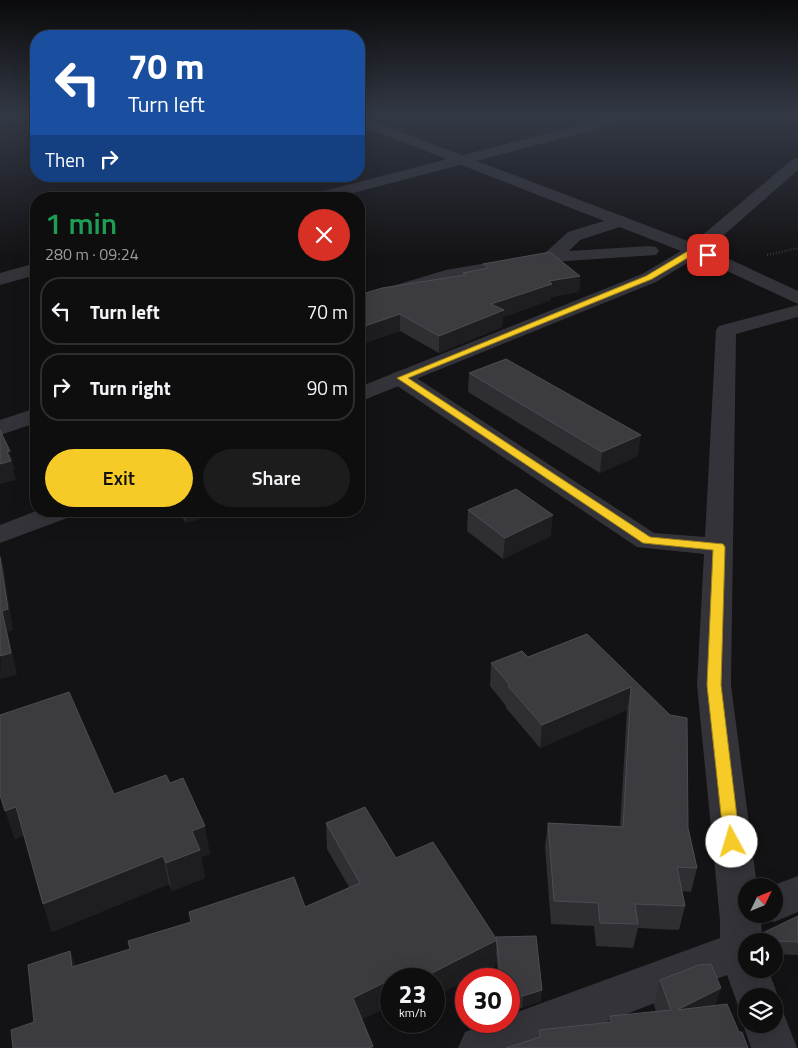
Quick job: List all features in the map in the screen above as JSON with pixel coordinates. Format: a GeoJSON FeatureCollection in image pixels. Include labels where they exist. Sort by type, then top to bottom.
{"type":"FeatureCollection","features":[{"type":"Feature","properties":{"kind":"street"},"geometry":{"type":"LineString","coordinates":[[337,192],[451,163]]}},
{"type":"Feature","properties":{"kind":"street"},"geometry":{"type":"LineString","coordinates":[[470,163],[696,250],[798,298]]}},
{"type":"Feature","properties":{"kind":"street"},"geometry":{"type":"LineString","coordinates":[[365,392],[649,278],[696,250],[797,163]]}},
{"type":"Feature","properties":{"kind":"street"},"geometry":{"type":"LineString","coordinates":[[551,257],[574,236],[620,221]]}},
{"type":"Feature","properties":{"kind":"street"},"geometry":{"type":"LineString","coordinates":[[365,300],[446,276],[551,257],[650,251]]}},
{"type":"Feature","properties":{"kind":"street"},"geometry":{"type":"LineString","coordinates":[[0,278],[30,270]]}},
{"type":"Feature","properties":{"kind":"street"},"geometry":{"type":"LineString","coordinates":[[750,933],[714,685],[726,330],[798,311]]}},
{"type":"Feature","properties":{"kind":"street"},"geometry":{"type":"LineString","coordinates":[[401,378],[647,541],[719,547]]}},
{"type":"Feature","properties":{"kind":"street"},"geometry":{"type":"LineString","coordinates":[[0,428],[30,417]]}},
{"type":"Feature","properties":{"kind":"street"},"geometry":{"type":"LineString","coordinates":[[0,534],[44,517]]}},
{"type":"Feature","properties":{"kind":"street"},"geometry":{"type":"LineString","coordinates":[[755,933],[798,893]]}},
{"type":"Feature","properties":{"kind":"street"},"geometry":{"type":"LineString","coordinates":[[481,1048],[738,942]]}},
{"type":"Feature","properties":{"kind":"street"},"geometry":{"type":"LineString","coordinates":[[769,1033],[774,1048]]}},
{"type":"Feature","properties":{"kind":"building"},"geometry":{"type":"Polygon","coordinates":[[[550,252],[580,276],[549,281],[552,284],[491,304],[504,310],[439,336],[400,314],[365,326],[365,293],[382,288],[465,275],[463,273],[488,268],[483,264],[550,252]]]}},
{"type":"Feature","properties":{"kind":"building"},"geometry":{"type":"Polygon","coordinates":[[[506,359],[641,435],[602,452],[469,373],[506,359]]]}},
{"type":"Feature","properties":{"kind":"building"},"geometry":{"type":"Polygon","coordinates":[[[0,430],[10,451],[7,452],[11,461],[0,464],[0,430]]]}},
{"type":"Feature","properties":{"kind":"building"},"geometry":{"type":"Polygon","coordinates":[[[516,489],[553,515],[505,538],[468,510],[516,489]]]}},
{"type":"Feature","properties":{"kind":"building"},"geometry":{"type":"Polygon","coordinates":[[[0,557],[8,609],[2,611],[11,653],[0,656],[0,557]]]}},
{"type":"Feature","properties":{"kind":"building"},"geometry":{"type":"Polygon","coordinates":[[[587,634],[670,715],[687,718],[688,828],[697,868],[677,867],[685,906],[635,904],[638,924],[600,923],[598,903],[554,901],[548,823],[623,827],[631,687],[542,725],[491,663],[522,651],[528,657],[587,634]]]}},
{"type":"Feature","properties":{"kind":"building"},"geometry":{"type":"Polygon","coordinates":[[[69,692],[114,794],[166,775],[170,783],[183,778],[205,826],[192,831],[200,850],[166,863],[163,856],[43,904],[16,807],[5,811],[0,795],[0,715],[69,692]]]}},
{"type":"Feature","properties":{"kind":"building"},"geometry":{"type":"Polygon","coordinates":[[[365,807],[396,858],[433,842],[497,940],[442,968],[380,968],[380,985],[353,998],[373,1046],[368,1048],[13,1048],[11,1030],[34,1022],[28,965],[70,951],[72,967],[130,949],[128,941],[191,922],[189,912],[294,877],[305,907],[360,883],[326,823],[365,807]]]}},
{"type":"Feature","properties":{"kind":"building"},"geometry":{"type":"Polygon","coordinates":[[[798,916],[798,942],[783,941],[783,933],[762,933],[798,916]]]}},
{"type":"Feature","properties":{"kind":"building"},"geometry":{"type":"Polygon","coordinates":[[[536,936],[542,990],[520,996],[520,968],[500,968],[496,937],[536,936]]]}},
{"type":"Feature","properties":{"kind":"building"},"geometry":{"type":"Polygon","coordinates":[[[711,964],[721,988],[677,1010],[727,1004],[738,1033],[742,1033],[748,1048],[506,1048],[540,1037],[539,1030],[612,1022],[610,1016],[671,1010],[660,980],[699,965],[711,964]]]}},
{"type":"Feature","properties":{"kind":"route"},"geometry":{"type":"LineString","coordinates":[[708,255],[696,250],[649,278],[401,378],[647,541],[719,547],[714,685],[732,842]]}}]}
